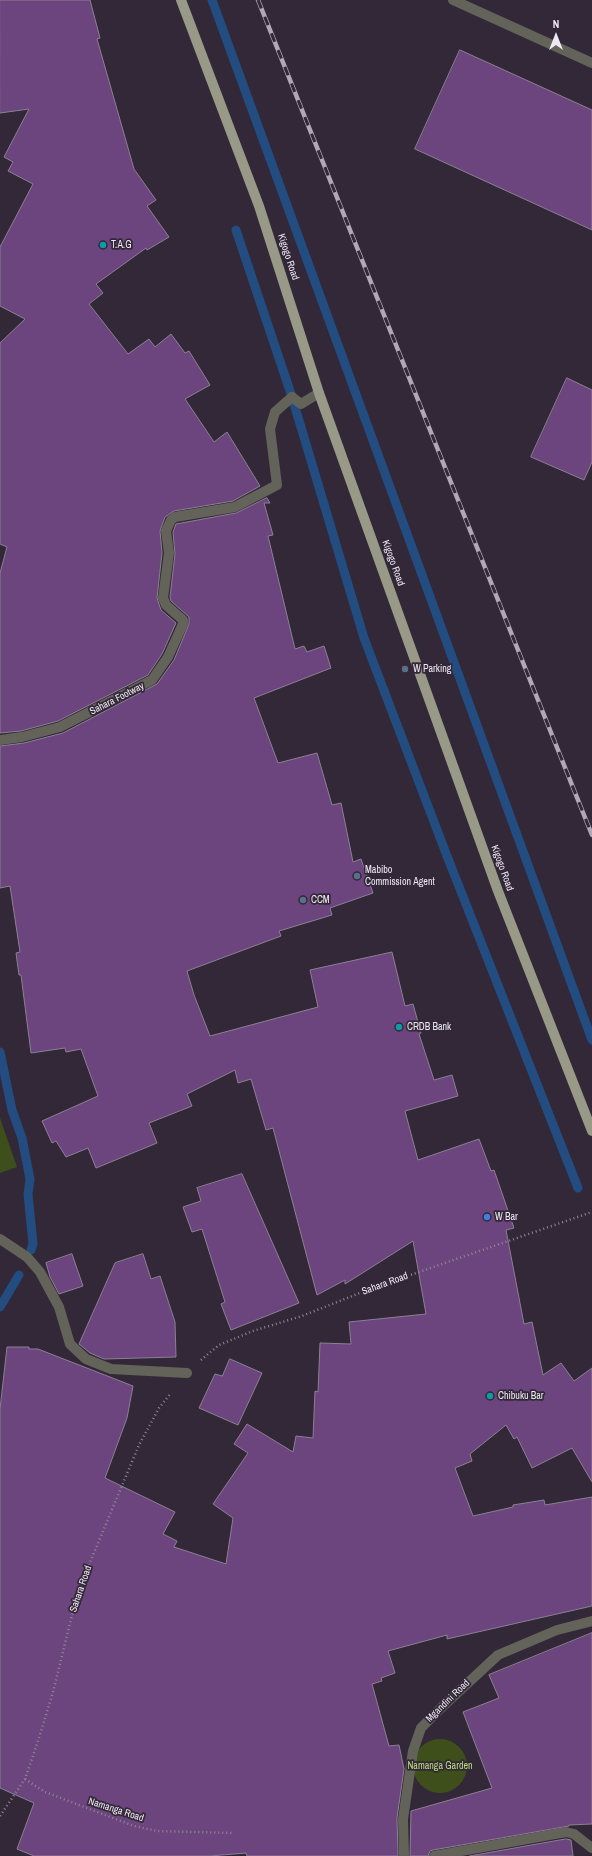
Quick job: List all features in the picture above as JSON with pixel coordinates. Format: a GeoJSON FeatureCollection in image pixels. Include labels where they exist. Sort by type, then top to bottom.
{"type":"FeatureCollection","features":[{"type":"Feature","properties":{"kind":"main road","name":"Kigogo Road"},"geometry":{"type":"LineString","coordinates":[[181,0],[259,206],[319,393],[498,891],[592,1131]]}},
{"type":"Feature","properties":{"kind":"street"},"geometry":{"type":"LineString","coordinates":[[453,0],[592,63]]}},
{"type":"Feature","properties":{"kind":"street","name":"Sahara Footway"},"geometry":{"type":"LineString","coordinates":[[0,740],[22,737],[60,727],[152,680],[168,657],[184,624],[183,620],[166,605],[163,598],[169,553],[166,531],[171,520],[175,517],[235,507],[277,485],[270,429],[275,412],[292,397],[301,404],[319,393]]}},
{"type":"Feature","properties":{"kind":"street"},"geometry":{"type":"LineString","coordinates":[[0,1239],[27,1257],[40,1272],[59,1307],[70,1344],[86,1359],[111,1369],[187,1373]]}},
{"type":"Feature","properties":{"kind":"street","name":"Mgandini Road"},"geometry":{"type":"LineString","coordinates":[[404,1856],[404,1819],[413,1752],[421,1728],[498,1655],[557,1630],[592,1621]]}},
{"type":"Feature","properties":{"kind":"street"},"geometry":{"type":"LineString","coordinates":[[434,1856],[566,1832],[574,1834],[592,1848]]}},
{"type":"Feature","properties":{"kind":"path","name":"Sahara Road"},"geometry":{"type":"LineString","coordinates":[[0,1816],[25,1778],[53,1692],[78,1591],[139,1445],[159,1408],[187,1373],[219,1345],[253,1331],[302,1316],[370,1289],[592,1212]]}},
{"type":"Feature","properties":{"kind":"path","name":"Namanga Road"},"geometry":{"type":"LineString","coordinates":[[25,1778],[45,1792],[134,1826],[157,1831],[233,1833]]}},
{"type":"Feature","properties":{"kind":"green space"},"geometry":{"type":"Polygon","coordinates":[[[0,1118],[17,1167],[0,1173],[0,1118]]]}},
{"type":"Feature","properties":{"kind":"green space","name":"Namanga Garden"},"geometry":{"type":"Polygon","coordinates":[[[435,1739],[445,1739],[455,1743],[463,1751],[467,1761],[467,1771],[463,1781],[455,1789],[445,1793],[435,1793],[425,1789],[417,1781],[413,1771],[413,1761],[417,1751],[425,1743],[435,1739]]]}},
{"type":"Feature","properties":{"kind":"building"},"geometry":{"type":"Polygon","coordinates":[[[0,0],[90,0],[100,38],[97,39],[134,169],[156,200],[147,206],[169,237],[147,250],[146,248],[96,284],[103,293],[89,304],[128,354],[149,339],[155,347],[171,334],[185,353],[189,351],[210,385],[185,399],[214,442],[227,432],[260,486],[233,501],[174,511],[165,517],[160,531],[162,553],[157,598],[161,610],[176,623],[162,654],[148,675],[58,721],[21,731],[0,733],[0,573],[7,547],[0,544],[0,343],[25,319],[0,306],[0,247],[33,184],[8,171],[13,162],[4,157],[29,109],[0,113],[0,0]]]}},
{"type":"Feature","properties":{"kind":"building"},"geometry":{"type":"Polygon","coordinates":[[[460,50],[592,110],[592,230],[415,149],[460,50]]]}},
{"type":"Feature","properties":{"kind":"building"},"geometry":{"type":"Polygon","coordinates":[[[567,378],[592,390],[592,462],[584,480],[531,457],[567,378]]]}},
{"type":"Feature","properties":{"kind":"building"},"geometry":{"type":"Polygon","coordinates":[[[267,498],[270,503],[264,503],[273,535],[268,536],[295,649],[304,646],[307,652],[324,646],[331,668],[254,698],[278,763],[317,753],[332,805],[341,803],[353,862],[361,859],[373,893],[330,908],[332,915],[279,931],[281,936],[187,971],[194,995],[210,1036],[318,1007],[310,970],[392,952],[405,1006],[413,1004],[421,1033],[419,1034],[434,1080],[452,1075],[458,1096],[405,1111],[418,1160],[479,1139],[491,1171],[494,1170],[514,1228],[506,1230],[524,1324],[532,1322],[543,1375],[561,1363],[574,1381],[592,1368],[592,1482],[572,1448],[532,1468],[517,1437],[514,1439],[506,1425],[470,1454],[472,1461],[455,1468],[473,1516],[513,1507],[513,1505],[544,1500],[545,1505],[592,1497],[592,1606],[447,1639],[447,1635],[388,1651],[395,1673],[381,1678],[382,1681],[372,1684],[389,1746],[399,1745],[404,1769],[397,1818],[398,1856],[247,1856],[246,1853],[210,1856],[34,1856],[17,1849],[34,1803],[0,1788],[0,1409],[7,1347],[29,1347],[29,1349],[38,1349],[133,1386],[127,1418],[105,1478],[175,1512],[163,1534],[177,1541],[174,1547],[226,1564],[233,1518],[213,1504],[248,1453],[234,1444],[247,1424],[293,1452],[296,1436],[313,1438],[315,1391],[318,1392],[320,1343],[351,1344],[349,1322],[426,1314],[413,1241],[345,1284],[345,1280],[317,1295],[273,1128],[266,1130],[251,1079],[238,1083],[235,1070],[187,1094],[192,1106],[149,1123],[157,1143],[96,1168],[88,1148],[66,1157],[56,1141],[52,1143],[42,1121],[98,1096],[81,1049],[66,1052],[65,1048],[31,1053],[21,975],[19,975],[16,953],[20,952],[10,886],[0,888],[0,746],[24,743],[63,733],[157,684],[174,660],[189,624],[189,617],[171,601],[170,597],[175,554],[173,532],[176,524],[236,513],[267,498]]]}},
{"type":"Feature","properties":{"kind":"building"},"geometry":{"type":"Polygon","coordinates":[[[242,1174],[299,1303],[231,1330],[221,1304],[225,1302],[202,1229],[192,1232],[183,1207],[201,1201],[197,1188],[242,1174]]]}},
{"type":"Feature","properties":{"kind":"building"},"geometry":{"type":"Polygon","coordinates":[[[72,1254],[83,1286],[59,1294],[50,1277],[46,1263],[72,1254]]]}},
{"type":"Feature","properties":{"kind":"building"},"geometry":{"type":"Polygon","coordinates":[[[143,1254],[151,1279],[160,1276],[175,1322],[176,1357],[104,1359],[90,1353],[79,1344],[115,1263],[143,1254]]]}},
{"type":"Feature","properties":{"kind":"building"},"geometry":{"type":"Polygon","coordinates":[[[230,1359],[262,1373],[238,1425],[199,1408],[215,1374],[222,1376],[230,1359]]]}},
{"type":"Feature","properties":{"kind":"building"},"geometry":{"type":"Polygon","coordinates":[[[592,1633],[592,1824],[569,1825],[433,1850],[430,1851],[428,1856],[410,1856],[411,1811],[492,1788],[463,1712],[499,1698],[489,1675],[592,1633]]]}},
{"type":"Feature","properties":{"kind":"building"},"geometry":{"type":"Polygon","coordinates":[[[566,1839],[571,1840],[573,1856],[470,1856],[566,1839]]]}},
{"type":"Feature","properties":{"kind":"waterway"},"geometry":{"type":"LineString","coordinates":[[212,0],[592,1040]]}},
{"type":"Feature","properties":{"kind":"waterway"},"geometry":{"type":"LineString","coordinates":[[236,230],[292,397],[364,638],[447,856],[578,1188]]}},
{"type":"Feature","properties":{"kind":"waterway"},"geometry":{"type":"LineString","coordinates":[[0,1052],[12,1110],[22,1138],[30,1179],[28,1194],[33,1244],[31,1250]]}},
{"type":"Feature","properties":{"kind":"waterway"},"geometry":{"type":"LineString","coordinates":[[0,1307],[19,1275]]}},
{"type":"Feature","properties":{"kind":"railway"},"geometry":{"type":"LineString","coordinates":[[258,0],[592,835]]}},
{"type":"Feature","properties":{"kind":"place","name":"T.A.G"},"geometry":{"type":"Point","coordinates":[103,245]}},
{"type":"Feature","properties":{"kind":"place","name":"W Parking"},"geometry":{"type":"Point","coordinates":[405,669]}},
{"type":"Feature","properties":{"kind":"place","name":"Mabibo Commission Agent"},"geometry":{"type":"Point","coordinates":[357,876]}},
{"type":"Feature","properties":{"kind":"place","name":"CCM"},"geometry":{"type":"Point","coordinates":[303,900]}},
{"type":"Feature","properties":{"kind":"place","name":"CRDB Bank"},"geometry":{"type":"Point","coordinates":[399,1027]}},
{"type":"Feature","properties":{"kind":"place","name":"W Bar"},"geometry":{"type":"Point","coordinates":[487,1217]}},
{"type":"Feature","properties":{"kind":"place","name":"Chibuku Bar"},"geometry":{"type":"Point","coordinates":[490,1396]}}]}
